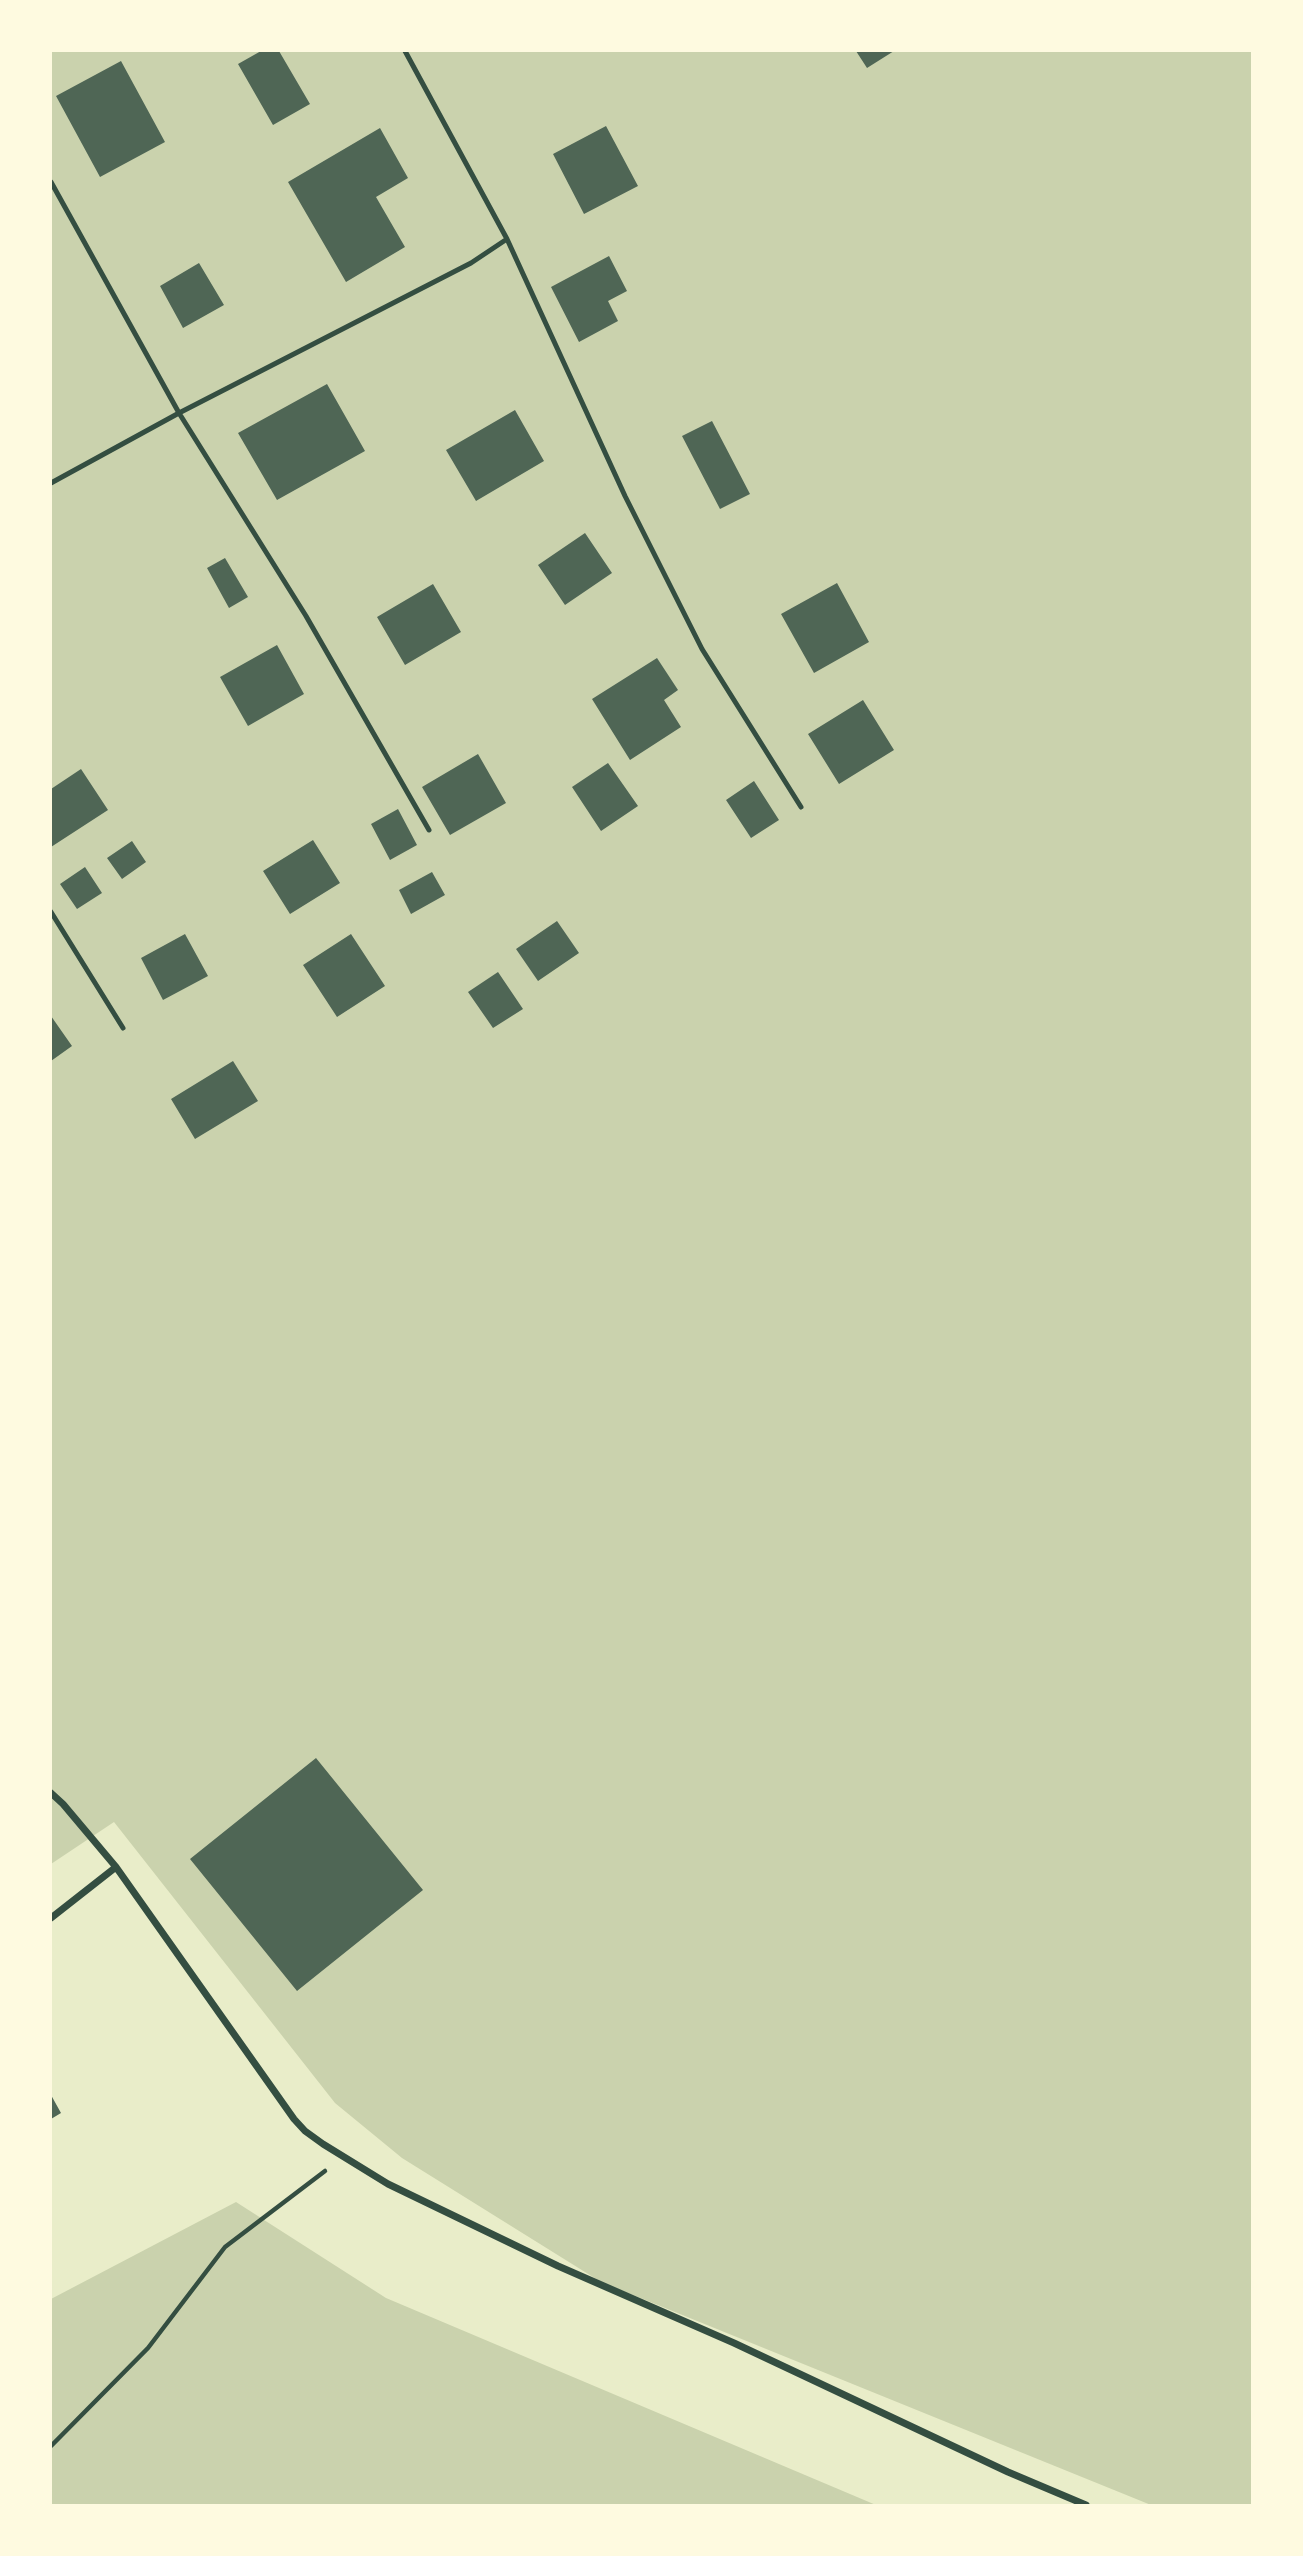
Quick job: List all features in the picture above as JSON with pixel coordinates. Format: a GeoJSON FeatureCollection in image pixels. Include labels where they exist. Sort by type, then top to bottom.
{"type":"FeatureCollection","features":[{"type":"Feature","properties":{"kind":"street"},"geometry":{"type":"LineString","coordinates":[[51,1793],[116,1867],[305,2131],[387,2184],[558,2266],[734,2343],[1008,2472],[1086,2505]]}},
{"type":"Feature","properties":{"kind":"street"},"geometry":{"type":"LineString","coordinates":[[51,1918],[116,1867]]}},
{"type":"Feature","properties":{"kind":"lane"},"geometry":{"type":"LineString","coordinates":[[405,51],[507,239],[625,496],[702,649],[801,807]]}},
{"type":"Feature","properties":{"kind":"lane"},"geometry":{"type":"LineString","coordinates":[[51,182],[179,413],[306,616],[429,830]]}},
{"type":"Feature","properties":{"kind":"lane"},"geometry":{"type":"LineString","coordinates":[[51,483],[179,413],[471,263],[507,239]]}},
{"type":"Feature","properties":{"kind":"lane"},"geometry":{"type":"LineString","coordinates":[[51,912],[123,1028]]}},
{"type":"Feature","properties":{"kind":"path"},"geometry":{"type":"LineString","coordinates":[[51,2446],[148,2348],[225,2247],[344,2156]]}},
{"type":"Feature","properties":{"kind":"green space"},"geometry":{"type":"Polygon","coordinates":[[[51,51],[1252,51],[1252,2505],[1151,2505],[601,2282],[402,2158],[335,2103],[114,1822],[51,1864],[51,51]]]}},
{"type":"Feature","properties":{"kind":"green space"},"geometry":{"type":"Polygon","coordinates":[[[236,2202],[386,2298],[876,2505],[51,2505],[51,2299],[236,2202]]]}},
{"type":"Feature","properties":{"kind":"building"},"geometry":{"type":"Polygon","coordinates":[[[261,51],[279,51],[310,104],[273,125],[238,64],[261,51]]]}},
{"type":"Feature","properties":{"kind":"building"},"geometry":{"type":"Polygon","coordinates":[[[856,51],[894,51],[867,68],[856,51]]]}},
{"type":"Feature","properties":{"kind":"building"},"geometry":{"type":"Polygon","coordinates":[[[121,61],[165,142],[100,177],[56,96],[121,61]]]}},
{"type":"Feature","properties":{"kind":"building"},"geometry":{"type":"Polygon","coordinates":[[[606,126],[638,186],[584,214],[553,154],[606,126]]]}},
{"type":"Feature","properties":{"kind":"building"},"geometry":{"type":"Polygon","coordinates":[[[380,128],[408,178],[376,197],[405,247],[346,282],[288,182],[380,128]]]}},
{"type":"Feature","properties":{"kind":"building"},"geometry":{"type":"Polygon","coordinates":[[[609,256],[627,291],[608,301],[618,321],[579,342],[551,287],[609,256]]]}},
{"type":"Feature","properties":{"kind":"building"},"geometry":{"type":"Polygon","coordinates":[[[199,263],[224,305],[183,328],[160,286],[199,263]]]}},
{"type":"Feature","properties":{"kind":"building"},"geometry":{"type":"Polygon","coordinates":[[[327,384],[365,451],[277,500],[238,433],[327,384]]]}},
{"type":"Feature","properties":{"kind":"building"},"geometry":{"type":"Polygon","coordinates":[[[515,410],[544,461],[476,501],[446,450],[515,410]]]}},
{"type":"Feature","properties":{"kind":"building"},"geometry":{"type":"Polygon","coordinates":[[[712,421],[750,494],[720,509],[682,436],[712,421]]]}},
{"type":"Feature","properties":{"kind":"building"},"geometry":{"type":"Polygon","coordinates":[[[585,533],[612,573],[565,605],[538,565],[585,533]]]}},
{"type":"Feature","properties":{"kind":"building"},"geometry":{"type":"Polygon","coordinates":[[[225,558],[248,597],[229,608],[207,568],[225,558]]]}},
{"type":"Feature","properties":{"kind":"building"},"geometry":{"type":"Polygon","coordinates":[[[837,583],[869,642],[814,673],[781,614],[837,583]]]}},
{"type":"Feature","properties":{"kind":"building"},"geometry":{"type":"Polygon","coordinates":[[[433,584],[461,632],[405,665],[377,617],[433,584]]]}},
{"type":"Feature","properties":{"kind":"building"},"geometry":{"type":"Polygon","coordinates":[[[277,645],[304,694],[248,726],[220,677],[277,645]]]}},
{"type":"Feature","properties":{"kind":"building"},"geometry":{"type":"Polygon","coordinates":[[[657,658],[678,690],[664,700],[681,727],[630,760],[592,699],[657,658]]]}},
{"type":"Feature","properties":{"kind":"building"},"geometry":{"type":"Polygon","coordinates":[[[863,700],[894,750],[839,784],[808,734],[863,700]]]}},
{"type":"Feature","properties":{"kind":"building"},"geometry":{"type":"Polygon","coordinates":[[[478,754],[506,803],[450,835],[422,787],[478,754]]]}},
{"type":"Feature","properties":{"kind":"building"},"geometry":{"type":"Polygon","coordinates":[[[608,763],[638,806],[601,831],[572,787],[608,763]]]}},
{"type":"Feature","properties":{"kind":"building"},"geometry":{"type":"Polygon","coordinates":[[[81,769],[108,810],[51,847],[51,789],[81,769]]]}},
{"type":"Feature","properties":{"kind":"building"},"geometry":{"type":"Polygon","coordinates":[[[754,781],[779,820],[751,838],[726,800],[754,781]]]}},
{"type":"Feature","properties":{"kind":"building"},"geometry":{"type":"Polygon","coordinates":[[[398,809],[417,845],[390,860],[371,824],[398,809]]]}},
{"type":"Feature","properties":{"kind":"building"},"geometry":{"type":"Polygon","coordinates":[[[313,840],[340,883],[290,914],[263,871],[313,840]]]}},
{"type":"Feature","properties":{"kind":"building"},"geometry":{"type":"Polygon","coordinates":[[[132,841],[146,862],[122,879],[107,858],[132,841]]]}},
{"type":"Feature","properties":{"kind":"building"},"geometry":{"type":"Polygon","coordinates":[[[85,867],[102,893],[77,909],[60,884],[85,867]]]}},
{"type":"Feature","properties":{"kind":"building"},"geometry":{"type":"Polygon","coordinates":[[[432,872],[445,895],[411,914],[399,890],[432,872]]]}},
{"type":"Feature","properties":{"kind":"building"},"geometry":{"type":"Polygon","coordinates":[[[557,921],[579,953],[538,981],[516,949],[557,921]]]}},
{"type":"Feature","properties":{"kind":"building"},"geometry":{"type":"Polygon","coordinates":[[[185,934],[208,976],[163,1000],[141,958],[185,934]]]}},
{"type":"Feature","properties":{"kind":"building"},"geometry":{"type":"Polygon","coordinates":[[[351,934],[385,986],[337,1017],[303,965],[351,934]]]}},
{"type":"Feature","properties":{"kind":"building"},"geometry":{"type":"Polygon","coordinates":[[[498,972],[523,1009],[493,1028],[468,992],[498,972]]]}},
{"type":"Feature","properties":{"kind":"building"},"geometry":{"type":"Polygon","coordinates":[[[51,1016],[72,1046],[51,1061],[51,1016]]]}},
{"type":"Feature","properties":{"kind":"building"},"geometry":{"type":"Polygon","coordinates":[[[233,1061],[258,1101],[195,1139],[171,1099],[233,1061]]]}},
{"type":"Feature","properties":{"kind":"building"},"geometry":{"type":"Polygon","coordinates":[[[316,1758],[423,1890],[297,1991],[190,1859],[316,1758]]]}},
{"type":"Feature","properties":{"kind":"building"},"geometry":{"type":"Polygon","coordinates":[[[51,2095],[61,2113],[51,2119],[51,2095]]]}}]}
